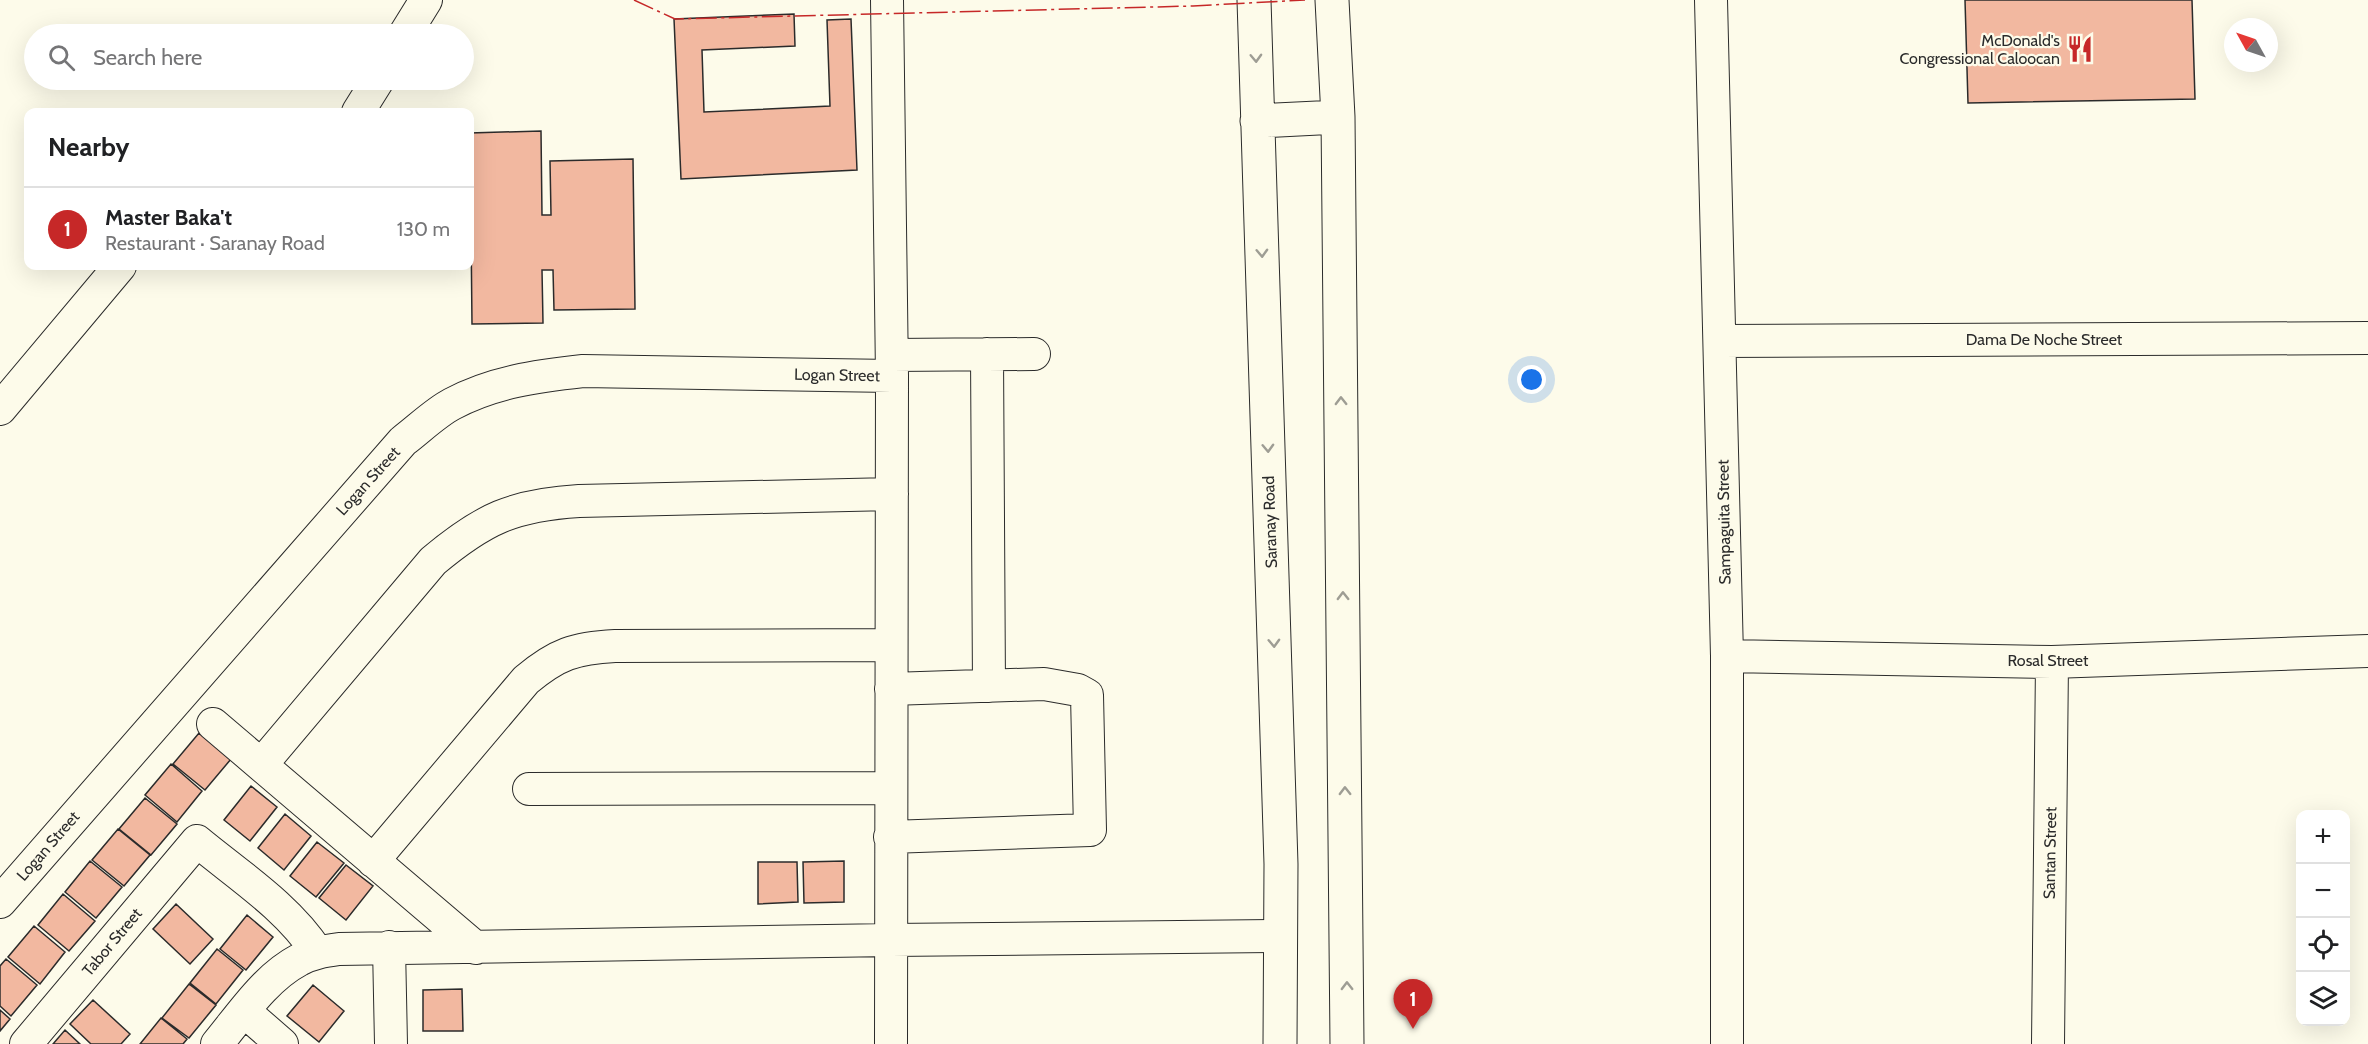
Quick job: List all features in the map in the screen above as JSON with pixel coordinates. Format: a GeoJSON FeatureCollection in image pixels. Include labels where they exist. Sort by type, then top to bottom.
{"type":"FeatureCollection","features":[{"type":"Feature","properties":{"kind":"street"},"geometry":{"type":"LineString","coordinates":[[411,24],[426,0]]}},
{"type":"Feature","properties":{"kind":"street"},"geometry":{"type":"LineString","coordinates":[[887,0],[892,365],[891,1044]]}},
{"type":"Feature","properties":{"kind":"street","name":"Saranay Road"},"geometry":{"type":"LineString","coordinates":[[1254,0],[1281,852],[1280,1044]]}},
{"type":"Feature","properties":{"kind":"street"},"geometry":{"type":"LineString","coordinates":[[1332,0],[1338,117],[1347,1044]]}},
{"type":"Feature","properties":{"kind":"street","name":"Sampaguita Street"},"geometry":{"type":"LineString","coordinates":[[1711,0],[1727,656],[1727,1044]]}},
{"type":"Feature","properties":{"kind":"street"},"geometry":{"type":"LineString","coordinates":[[360,108],[372,90]]}},
{"type":"Feature","properties":{"kind":"street"},"geometry":{"type":"LineString","coordinates":[[1257,121],[1338,117]]}},
{"type":"Feature","properties":{"kind":"street"},"geometry":{"type":"LineString","coordinates":[[0,409],[117,270]]}},
{"type":"Feature","properties":{"kind":"street","name":"Dama De Noche Street"},"geometry":{"type":"LineString","coordinates":[[1720,341],[2368,338]]}},
{"type":"Feature","properties":{"kind":"street"},"geometry":{"type":"LineString","coordinates":[[987,354],[989,686]]}},
{"type":"Feature","properties":{"kind":"street","name":"Logan Street"},"geometry":{"type":"LineString","coordinates":[[0,902],[389,457],[404,441],[450,405],[490,387],[535,376],[583,371],[892,365],[987,354],[1034,354]]}},
{"type":"Feature","properties":{"kind":"street"},"geometry":{"type":"LineString","coordinates":[[261,765],[433,561],[463,536],[499,516],[545,503],[579,501],[892,494]]}},
{"type":"Feature","properties":{"kind":"street"},"geometry":{"type":"LineString","coordinates":[[373,861],[526,680],[547,662],[567,653],[591,647],[615,646],[891,645]]}},
{"type":"Feature","properties":{"kind":"street","name":"Rosal Street"},"geometry":{"type":"LineString","coordinates":[[1727,656],[2052,662],[2368,651]]}},
{"type":"Feature","properties":{"kind":"street","name":"Santan Street"},"geometry":{"type":"LineString","coordinates":[[2048,1044],[2052,662]]}},
{"type":"Feature","properties":{"kind":"street"},"geometry":{"type":"LineString","coordinates":[[890,837],[1090,830],[1087,695],[1078,690],[1044,684],[891,689]]}},
{"type":"Feature","properties":{"kind":"street"},"geometry":{"type":"LineString","coordinates":[[213,724],[476,948]]}},
{"type":"Feature","properties":{"kind":"street"},"geometry":{"type":"LineString","coordinates":[[529,789],[891,788]]}},
{"type":"Feature","properties":{"kind":"street","name":"Tabor Street"},"geometry":{"type":"LineString","coordinates":[[27,1044],[197,841],[291,919],[317,952]]}},
{"type":"Feature","properties":{"kind":"street"},"geometry":{"type":"LineString","coordinates":[[217,1044],[280,972],[317,952],[389,947],[476,948],[1279,936]]}},
{"type":"Feature","properties":{"kind":"street"},"geometry":{"type":"LineString","coordinates":[[389,947],[391,1044]]}},
{"type":"Feature","properties":{"kind":"street"},"geometry":{"type":"LineString","coordinates":[[244,1011],[282,1044]]}},
{"type":"Feature","properties":{"kind":"building","name":"McDonald's Congressional Caloocan"},"geometry":{"type":"Polygon","coordinates":[[[1965,0],[2192,0],[2195,99],[1968,103],[1965,0]]]}},
{"type":"Feature","properties":{"kind":"building"},"geometry":{"type":"Polygon","coordinates":[[[794,14],[795,46],[702,50],[704,112],[830,106],[827,20],[851,19],[857,170],[681,179],[674,19],[794,14]]]}},
{"type":"Feature","properties":{"kind":"building"},"geometry":{"type":"Polygon","coordinates":[[[541,131],[542,215],[551,215],[550,161],[633,159],[635,309],[554,310],[553,270],[542,270],[543,323],[472,324],[474,133],[541,131]]]}},
{"type":"Feature","properties":{"kind":"building"},"geometry":{"type":"Polygon","coordinates":[[[199,733],[231,759],[205,790],[173,764],[199,733]]]}},
{"type":"Feature","properties":{"kind":"building"},"geometry":{"type":"Polygon","coordinates":[[[171,764],[202,791],[177,822],[145,795],[171,764]]]}},
{"type":"Feature","properties":{"kind":"building"},"geometry":{"type":"Polygon","coordinates":[[[251,786],[277,807],[250,841],[224,820],[251,786]]]}},
{"type":"Feature","properties":{"kind":"building"},"geometry":{"type":"Polygon","coordinates":[[[145,798],[177,824],[151,855],[119,829],[145,798]]]}},
{"type":"Feature","properties":{"kind":"building"},"geometry":{"type":"Polygon","coordinates":[[[285,814],[311,836],[284,870],[258,848],[285,814]]]}},
{"type":"Feature","properties":{"kind":"building"},"geometry":{"type":"Polygon","coordinates":[[[118,829],[150,855],[124,886],[92,860],[118,829]]]}},
{"type":"Feature","properties":{"kind":"building"},"geometry":{"type":"Polygon","coordinates":[[[317,842],[344,863],[316,897],[290,876],[317,842]]]}},
{"type":"Feature","properties":{"kind":"building"},"geometry":{"type":"Polygon","coordinates":[[[90,861],[122,887],[96,918],[65,892],[90,861]]]}},
{"type":"Feature","properties":{"kind":"building"},"geometry":{"type":"Polygon","coordinates":[[[844,861],[844,902],[804,903],[803,862],[844,861]]]}},
{"type":"Feature","properties":{"kind":"building"},"geometry":{"type":"Polygon","coordinates":[[[758,862],[797,862],[798,902],[758,904],[758,862]]]}},
{"type":"Feature","properties":{"kind":"building"},"geometry":{"type":"Polygon","coordinates":[[[346,865],[373,886],[346,920],[319,898],[346,865]]]}},
{"type":"Feature","properties":{"kind":"building"},"geometry":{"type":"Polygon","coordinates":[[[63,894],[95,921],[69,951],[38,925],[63,894]]]}},
{"type":"Feature","properties":{"kind":"building"},"geometry":{"type":"Polygon","coordinates":[[[176,904],[213,939],[190,964],[153,929],[176,904]]]}},
{"type":"Feature","properties":{"kind":"building"},"geometry":{"type":"Polygon","coordinates":[[[247,915],[273,937],[246,970],[220,949],[247,915]]]}},
{"type":"Feature","properties":{"kind":"building"},"geometry":{"type":"Polygon","coordinates":[[[34,926],[65,952],[40,984],[8,957],[34,926]]]}},
{"type":"Feature","properties":{"kind":"building"},"geometry":{"type":"Polygon","coordinates":[[[217,949],[243,970],[216,1004],[190,983],[217,949]]]}},
{"type":"Feature","properties":{"kind":"building"},"geometry":{"type":"Polygon","coordinates":[[[6,959],[37,985],[11,1016],[0,1006],[0,966],[6,959]]]}},
{"type":"Feature","properties":{"kind":"building"},"geometry":{"type":"Polygon","coordinates":[[[189,984],[216,1005],[189,1038],[162,1018],[189,984]]]}},
{"type":"Feature","properties":{"kind":"building"},"geometry":{"type":"Polygon","coordinates":[[[313,985],[344,1011],[319,1042],[287,1016],[313,985]]]}},
{"type":"Feature","properties":{"kind":"building"},"geometry":{"type":"Polygon","coordinates":[[[462,989],[463,1031],[423,1031],[423,990],[462,989]]]}},
{"type":"Feature","properties":{"kind":"building"},"geometry":{"type":"Polygon","coordinates":[[[93,1000],[130,1034],[121,1044],[91,1044],[70,1024],[93,1000]]]}},
{"type":"Feature","properties":{"kind":"building"},"geometry":{"type":"Polygon","coordinates":[[[0,1010],[10,1019],[0,1031],[0,1010]]]}},
{"type":"Feature","properties":{"kind":"building"},"geometry":{"type":"Polygon","coordinates":[[[161,1018],[187,1039],[183,1044],[140,1044],[161,1018]]]}},
{"type":"Feature","properties":{"kind":"building"},"geometry":{"type":"Polygon","coordinates":[[[65,1030],[80,1044],[53,1044],[65,1030]]]}},
{"type":"Feature","properties":{"kind":"power"},"geometry":{"type":"LineString","coordinates":[[634,0],[675,19],[1193,6],[1305,0]]}},
{"type":"Feature","properties":{"kind":"place","name":"McDonald's Congressional Caloocan"},"geometry":{"type":"Point","coordinates":[2080,49]}},
{"type":"Feature","properties":{"kind":"place","name":"Master Baka't"},"geometry":{"type":"Point","coordinates":[1413,1029]}}]}
